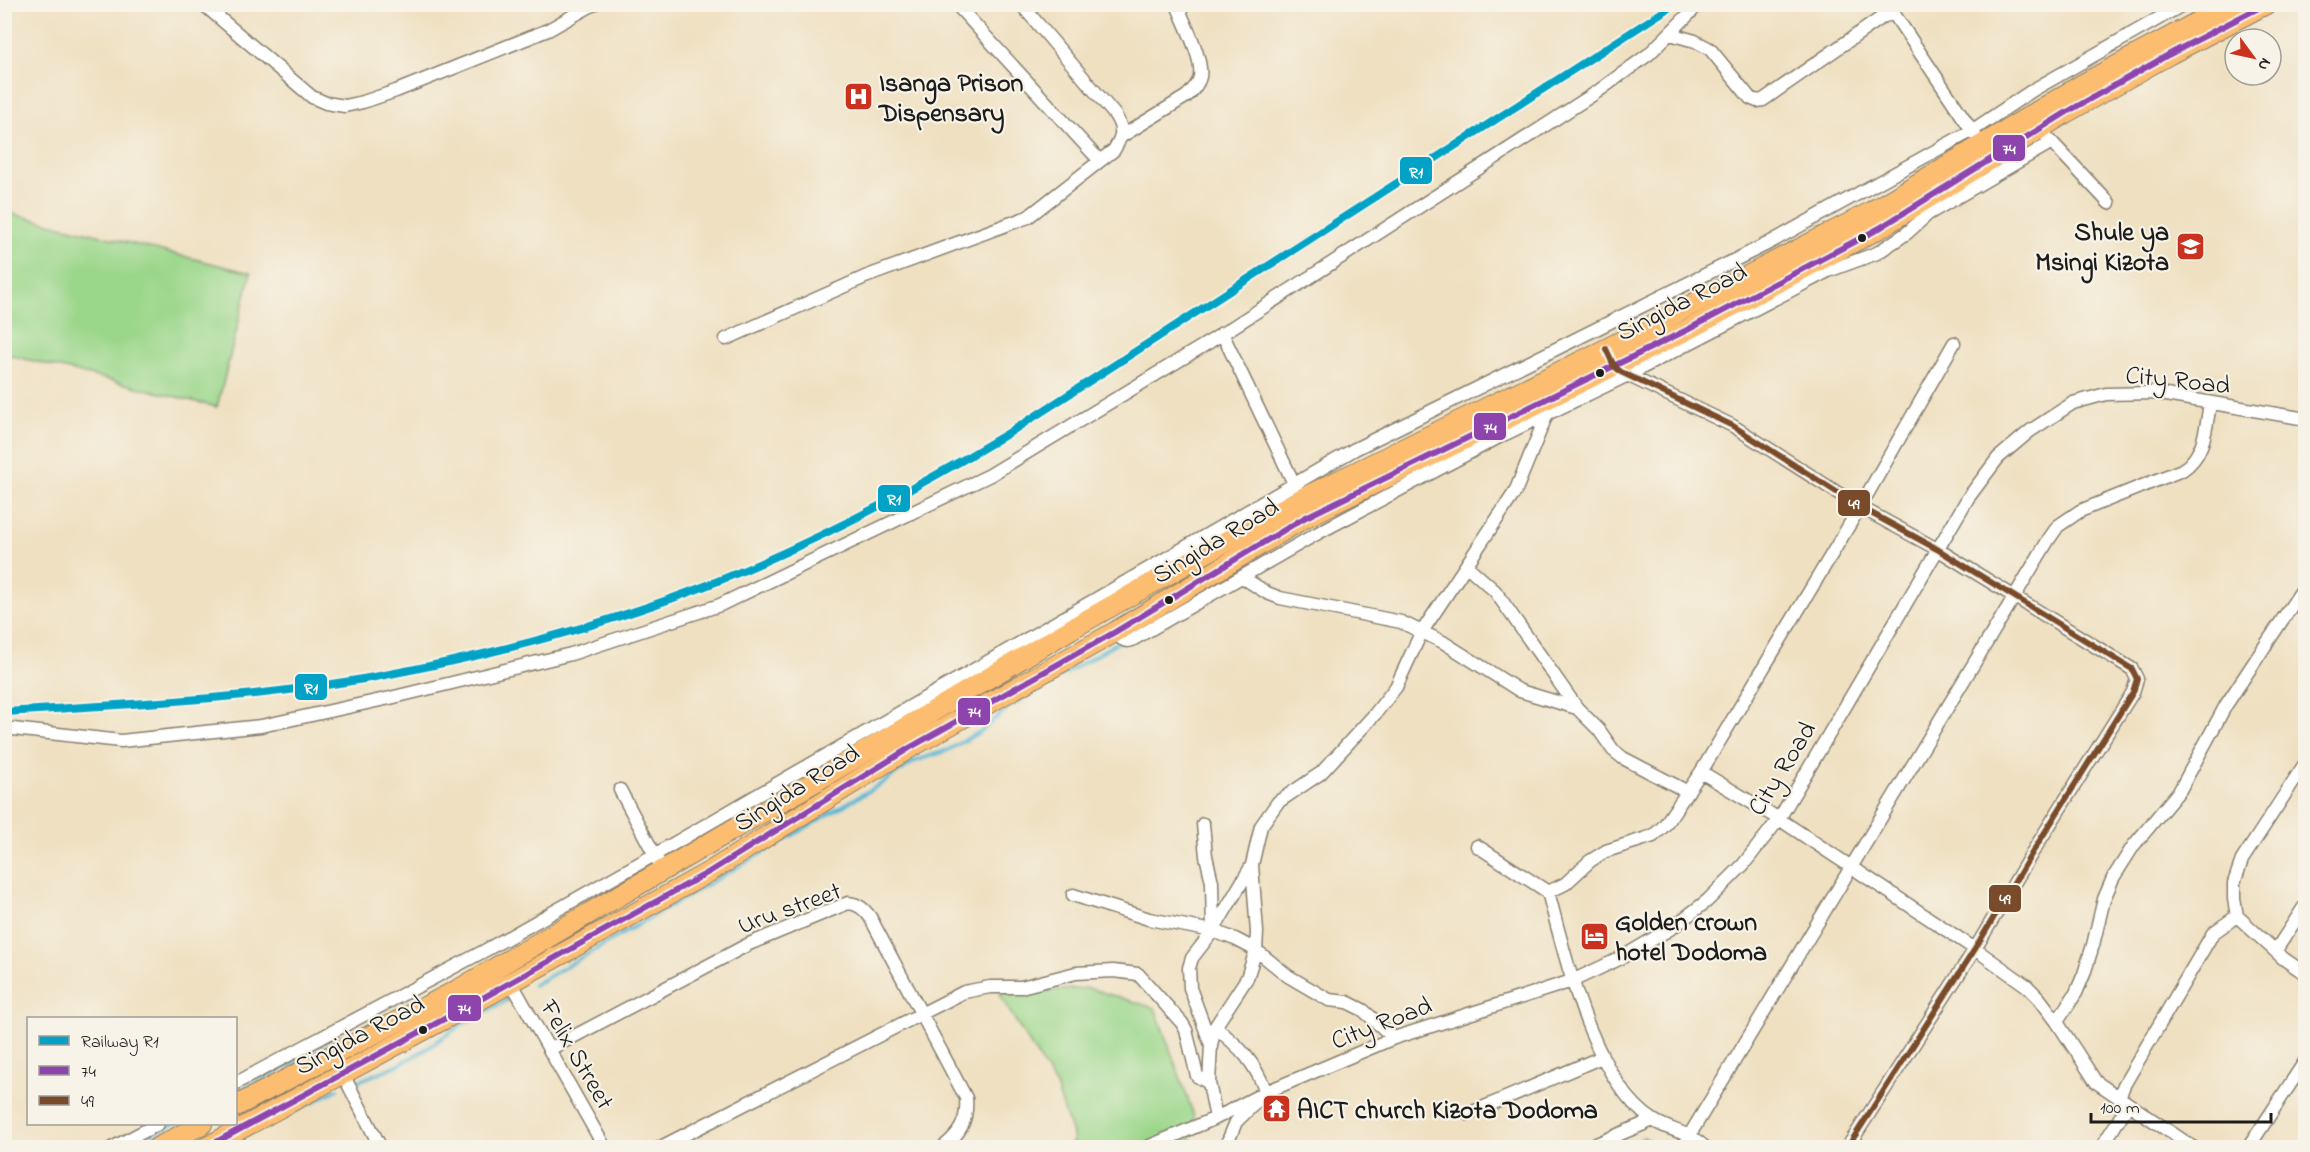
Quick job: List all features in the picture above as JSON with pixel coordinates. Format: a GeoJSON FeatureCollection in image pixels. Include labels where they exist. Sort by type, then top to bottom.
{"type":"FeatureCollection","features":[{"type":"Feature","properties":{"kind":"highway","name":"Singida Road"},"geometry":{"type":"LineString","coordinates":[[205,1148],[709,872],[911,747],[1115,632],[1304,518],[1616,363],[1878,229],[2046,135],[2213,23],[2231,4]]}},
{"type":"Feature","properties":{"kind":"highway","name":"Singida Road"},"geometry":{"type":"LineString","coordinates":[[237,1105],[461,988],[658,862],[1081,624],[1298,492],[1616,363],[1869,213],[1976,137],[2213,23],[2266,4]]}},
{"type":"Feature","properties":{"kind":"highway"},"geometry":{"type":"LineString","coordinates":[[156,1148],[200,1125]]}},
{"type":"Feature","properties":{"kind":"street"},"geometry":{"type":"LineString","coordinates":[[203,4],[312,97],[326,103],[345,106],[396,91],[548,30],[594,4]]}},
{"type":"Feature","properties":{"kind":"street"},"geometry":{"type":"LineString","coordinates":[[956,4],[1100,161]]}},
{"type":"Feature","properties":{"kind":"street"},"geometry":{"type":"LineString","coordinates":[[726,339],[865,277],[1028,217],[1114,150],[1122,136],[1123,128],[1115,115],[1020,4]]}},
{"type":"Feature","properties":{"kind":"street"},"geometry":{"type":"LineString","coordinates":[[1122,136],[1187,96],[1196,88],[1200,77],[1198,59],[1177,4]]}},
{"type":"Feature","properties":{"kind":"street"},"geometry":{"type":"LineString","coordinates":[[4,728],[121,741],[261,726],[571,654],[720,605],[990,475],[1222,333],[1597,92],[1649,54],[1699,4]]}},
{"type":"Feature","properties":{"kind":"street"},"geometry":{"type":"LineString","coordinates":[[1222,333],[1298,492],[1355,449],[1976,137],[2058,76],[2184,4]]}},
{"type":"Feature","properties":{"kind":"street"},"geometry":{"type":"LineString","coordinates":[[1671,34],[1695,41],[1710,49],[1750,98],[1757,101],[1763,100],[1884,16],[1894,14],[1976,137]]}},
{"type":"Feature","properties":{"kind":"street"},"geometry":{"type":"LineString","coordinates":[[2046,135],[2109,203]]}},
{"type":"Feature","properties":{"kind":"street"},"geometry":{"type":"LineString","coordinates":[[1548,892],[1564,884],[1590,861],[1606,851],[1653,836],[1664,826],[1701,772],[1860,507],[1954,343]]}},
{"type":"Feature","properties":{"kind":"street"},"geometry":{"type":"LineString","coordinates":[[1115,632],[1127,642],[1132,640],[1318,533],[1547,414],[1616,363],[1733,426],[1860,507],[1937,549],[2132,669],[2137,679],[2133,692],[2032,853],[1976,949],[1847,1148]]}},
{"type":"Feature","properties":{"kind":"street","name":"City Road"},"geometry":{"type":"LineString","coordinates":[[1225,1148],[1236,1122],[1266,1092],[1394,1038],[1572,981],[1621,958],[1673,927],[1707,901],[1743,865],[1779,819],[1968,498],[1998,458],[2030,431],[2073,403],[2106,394],[2154,393],[2306,419]]}},
{"type":"Feature","properties":{"kind":"street"},"geometry":{"type":"LineString","coordinates":[[1689,1136],[2049,538],[2067,518],[2080,511],[2191,465],[2204,439],[2210,403]]}},
{"type":"Feature","properties":{"kind":"street"},"geometry":{"type":"LineString","coordinates":[[1211,1045],[1190,988],[1192,958],[1213,931],[1252,865],[1262,826],[1278,802],[1322,772],[1375,714],[1396,687],[1421,633],[1515,492],[1547,414]]}},
{"type":"Feature","properties":{"kind":"street"},"geometry":{"type":"LineString","coordinates":[[1467,566],[1495,591],[1577,708],[1598,729],[1613,750],[1623,758],[1688,792]]}},
{"type":"Feature","properties":{"kind":"street"},"geometry":{"type":"LineString","coordinates":[[1242,577],[1267,593],[1280,598],[1401,622],[1455,648],[1520,691],[1577,708]]}},
{"type":"Feature","properties":{"kind":"street"},"geometry":{"type":"LineString","coordinates":[[2057,1022],[2076,993],[2084,974],[2104,899],[2113,878],[2134,845],[2180,790],[2226,705],[2304,591]]}},
{"type":"Feature","properties":{"kind":"street"},"geometry":{"type":"LineString","coordinates":[[2306,762],[2242,860],[2235,883],[2234,899],[2237,916],[2284,959],[2306,974]]}},
{"type":"Feature","properties":{"kind":"street"},"geometry":{"type":"LineString","coordinates":[[1701,772],[1852,867],[1976,949],[2027,987],[2039,998],[2057,1022],[2096,1082],[2194,1148]]}},
{"type":"Feature","properties":{"kind":"street"},"geometry":{"type":"LineString","coordinates":[[237,1082],[658,862],[620,790]]}},
{"type":"Feature","properties":{"kind":"street"},"geometry":{"type":"LineString","coordinates":[[1203,824],[1206,856],[1212,882],[1213,931]]}},
{"type":"Feature","properties":{"kind":"street"},"geometry":{"type":"LineString","coordinates":[[1477,846],[1548,892],[1572,981],[1602,1057],[1631,1099],[1653,1120],[1689,1136],[1706,1148]]}},
{"type":"Feature","properties":{"kind":"street"},"geometry":{"type":"LineString","coordinates":[[1216,1118],[1209,1083],[1211,1045],[1215,1028],[1247,978],[1256,950],[1252,865]]}},
{"type":"Feature","properties":{"kind":"street"},"geometry":{"type":"LineString","coordinates":[[1073,895],[1149,919],[1213,931],[1256,950],[1288,976],[1329,1000],[1347,1002],[1363,1010],[1394,1038]]}},
{"type":"Feature","properties":{"kind":"street","name":"Uru street"},"geometry":{"type":"LineString","coordinates":[[550,1049],[749,944],[848,903],[862,907],[870,917],[966,1098],[967,1107],[960,1132],[942,1148]]}},
{"type":"Feature","properties":{"kind":"street"},"geometry":{"type":"LineString","coordinates":[[2276,950],[2306,904]]}},
{"type":"Feature","properties":{"kind":"street"},"geometry":{"type":"LineString","coordinates":[[2101,1148],[2124,1102],[2124,1085],[2204,947],[2213,933],[2237,916]]}},
{"type":"Feature","properties":{"kind":"street"},"geometry":{"type":"LineString","coordinates":[[659,1148],[964,992],[990,987],[1021,987],[1076,974],[1113,971],[1138,974],[1182,1023],[1186,1030],[1197,1076],[1209,1083]]}},
{"type":"Feature","properties":{"kind":"street","name":"Felix Street"},"geometry":{"type":"LineString","coordinates":[[511,982],[605,1148]]}},
{"type":"Feature","properties":{"kind":"street"},"geometry":{"type":"LineString","coordinates":[[1145,1148],[1216,1118],[1266,1092],[1259,1072],[1245,1052],[1215,1028]]}},
{"type":"Feature","properties":{"kind":"street"},"geometry":{"type":"LineString","coordinates":[[333,1055],[381,1148]]}},
{"type":"Feature","properties":{"kind":"street"},"geometry":{"type":"LineString","coordinates":[[1468,1114],[1602,1057]]}},
{"type":"Feature","properties":{"kind":"street"},"geometry":{"type":"LineString","coordinates":[[2248,1148],[2306,1059]]}},
{"type":"Feature","properties":{"kind":"street"},"geometry":{"type":"LineString","coordinates":[[1587,1148],[1653,1120]]}},
{"type":"Feature","properties":{"kind":"street"},"geometry":{"type":"LineString","coordinates":[[112,1148],[156,1125]]}},
{"type":"Feature","properties":{"kind":"green space"},"geometry":{"type":"Polygon","coordinates":[[[5,212],[251,273],[217,407],[5,354],[5,212]]]}},
{"type":"Feature","properties":{"kind":"green space"},"geometry":{"type":"Polygon","coordinates":[[[1088,988],[1155,1008],[1194,1116],[1190,1147],[1069,1147],[1074,1140],[1056,1086],[999,994],[1088,988]]]}},
{"type":"Feature","properties":{"kind":"green space"},"geometry":{"type":"Polygon","coordinates":[[[1644,1137],[1659,1147],[1629,1147],[1644,1137]]]}},
{"type":"Feature","properties":{"kind":"waterway"},"geometry":{"type":"LineString","coordinates":[[534,985],[879,785],[915,761],[948,750],[981,731],[1009,707],[1120,641]]}},
{"type":"Feature","properties":{"kind":"waterway"},"geometry":{"type":"LineString","coordinates":[[359,1081],[400,1064],[459,1026],[507,1000]]}},
{"type":"Feature","properties":{"kind":"waterway"},"geometry":{"type":"LineString","coordinates":[[237,1091],[403,1008]]}},
{"type":"Feature","properties":{"kind":"waterway"},"geometry":{"type":"LineString","coordinates":[[291,1113],[338,1089]]}},
{"type":"Feature","properties":{"kind":"waterway"},"geometry":{"type":"LineString","coordinates":[[127,1148],[172,1125]]}},
{"type":"Feature","properties":{"kind":"rail line","name":"R1"},"geometry":{"type":"LineString","coordinates":[[4,712],[240,695],[380,676],[467,658],[554,636],[640,610],[761,563],[870,511],[1012,431],[1675,4]]}},
{"type":"Feature","properties":{"kind":"transit line","name":"74"},"geometry":{"type":"LineString","coordinates":[[205,1148],[472,1004],[709,872],[911,747],[1115,632],[1304,518],[1687,330],[1878,229],[2067,112],[2168,55],[2266,4]]}},
{"type":"Feature","properties":{"kind":"transit line","name":"49"},"geometry":{"type":"LineString","coordinates":[[1606,349],[1614,366],[1621,372],[1733,426],[1860,507],[1937,549],[2132,669],[2137,679],[2133,692],[1975,949],[1847,1148]]}},
{"type":"Feature","properties":{"kind":"place","name":"Isanga Prison Dispensary"},"geometry":{"type":"Point","coordinates":[858,97]}},
{"type":"Feature","properties":{"kind":"place","name":"Shule ya Msingi Kizota"},"geometry":{"type":"Point","coordinates":[2190,246]}},
{"type":"Feature","properties":{"kind":"place","name":"Golden crown hotel Dodoma"},"geometry":{"type":"Point","coordinates":[1594,936]}},
{"type":"Feature","properties":{"kind":"place","name":"AICT church Kizota Dodoma"},"geometry":{"type":"Point","coordinates":[1276,1109]}}]}
